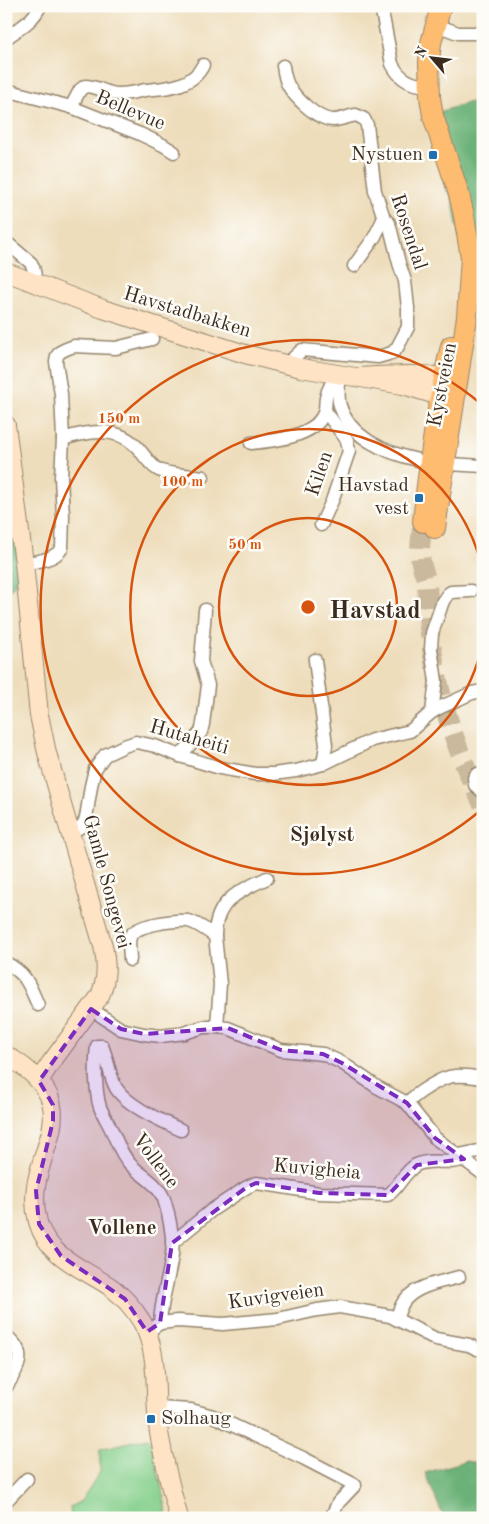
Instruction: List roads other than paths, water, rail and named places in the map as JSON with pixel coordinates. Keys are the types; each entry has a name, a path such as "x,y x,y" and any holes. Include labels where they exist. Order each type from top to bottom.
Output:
{"main road":[{"name":"Kystveien","path":"429,528 430,456 446,388 460,306 468,243 459,194 433,116 429,85 430,52 438,16"},
{"name":"Havstadbakken","path":"6,272 144,323 286,365 360,377 424,375 446,388"},
{"name":"Gamle Songevei","path":"6,425 24,563 40,715 47,753 104,946 106,962 104,986 100,996 50,1064 40,1081"},
{"path":"6,1056 29,1070 40,1081 49,1095 52,1105 53,1121 36,1191 35,1206 38,1224 48,1243 74,1266 112,1288 125,1299 141,1320 154,1328 153,1351 159,1434 179,1518"}],"street":[{"path":"6,38 23,26 38,11 40,6"},
{"path":"381,6 392,64 395,70 402,78 418,85 429,85"},
{"name":"Kystveien","path":"438,16 458,33 483,33"},
{"name":"Bellevue","path":"72,106 80,90 85,86 93,86 107,93 118,94 176,86 195,76 203,65"},
{"name":"Rosendal","path":"283,66 289,87 315,114 333,120 356,115 364,118 367,125 375,191 384,218 389,223 405,281 408,308 408,327 397,348 392,353 378,357 302,350 286,365"},
{"name":"Bellevue","path":"6,90 72,106 140,134 174,152"},
{"path":"354,266 374,238 384,218"},
{"path":"6,242 31,264 35,274 35,284"},
{"path":"24,563 51,557 62,548 61,477 63,439 61,394 56,362 60,352 74,346 116,348 152,339"},
{"path":"325,411 330,385 339,374"},
{"path":"339,374 339,400 348,423 370,442 386,451 418,460"},
{"name":"Kilen","path":"251,443 277,440 301,433 320,422 325,411 347,440 349,451 321,525"},
{"path":"63,439 90,432 115,433 136,445 155,468 164,472 203,477"},
{"path":"449,464 483,466"},
{"path":"432,712 436,681 431,649 432,633 443,601 448,594 451,592 471,591"},
{"path":"180,756 201,732 203,724 208,685 201,661 205,610"},
{"path":"315,660 326,744 323,764"},
{"name":"Hutaheiti","path":"71,831 83,825 86,818 90,786 95,769 106,756 124,746 136,742 154,746 220,768 256,774 296,771 323,764 372,740 410,731 432,712 465,696 483,691"},
{"path":"483,772 474,778 475,785 483,792"},
{"path":"218,1027 220,984 215,929 220,911 227,901 243,889 267,878"},
{"path":"130,960 130,936 134,931 145,926 189,921 215,936"},
{"path":"6,963 21,972 26,978 38,1005"},
{"path":"91,1009 121,1029 144,1034 161,1036 184,1033 203,1027 228,1028 281,1050 322,1054 342,1063 407,1103 435,1138 483,1174"},
{"name":"Vollene","path":"154,1328 161,1312 169,1271 172,1243 167,1210 163,1197 152,1181 132,1166 123,1156 100,1108 97,1046 102,1046 115,1085 121,1095 148,1114 181,1130"},
{"path":"407,1103 447,1077 483,1078"},
{"name":"Kuvigheia","path":"172,1243 212,1210 256,1183 319,1194 367,1193 388,1195 404,1176 417,1165 430,1161 457,1162 462,1157 483,1150"},
{"path":"396,1319 402,1305 418,1289 460,1277"},
{"name":"Kuvigveien","path":"154,1328 178,1321 223,1324 278,1319 335,1307 384,1315 436,1339 469,1345 476,1349"},
{"path":"6,1336 15,1343 19,1350 20,1360 15,1374 6,1387"},
{"path":"157,1408 185,1409 213,1416 303,1458 355,1485 338,1503 331,1518"},
{"path":"6,1501 27,1479"}],"tunnel":[{"path":"422,528 420,558 427,584 434,664 446,712 462,759 483,804"}],"place":[{"name":"Nystuen","path":"433,155"},
{"name":"Havstad vest","path":"419,498"},
{"name":"Solhaug","path":"151,1419"}],"district":[{"name":"Havstad","path":"375,611"},
{"name":"Sjølyst","path":"322,835"},
{"name":"Vollene","path":"122,1228"}]}
